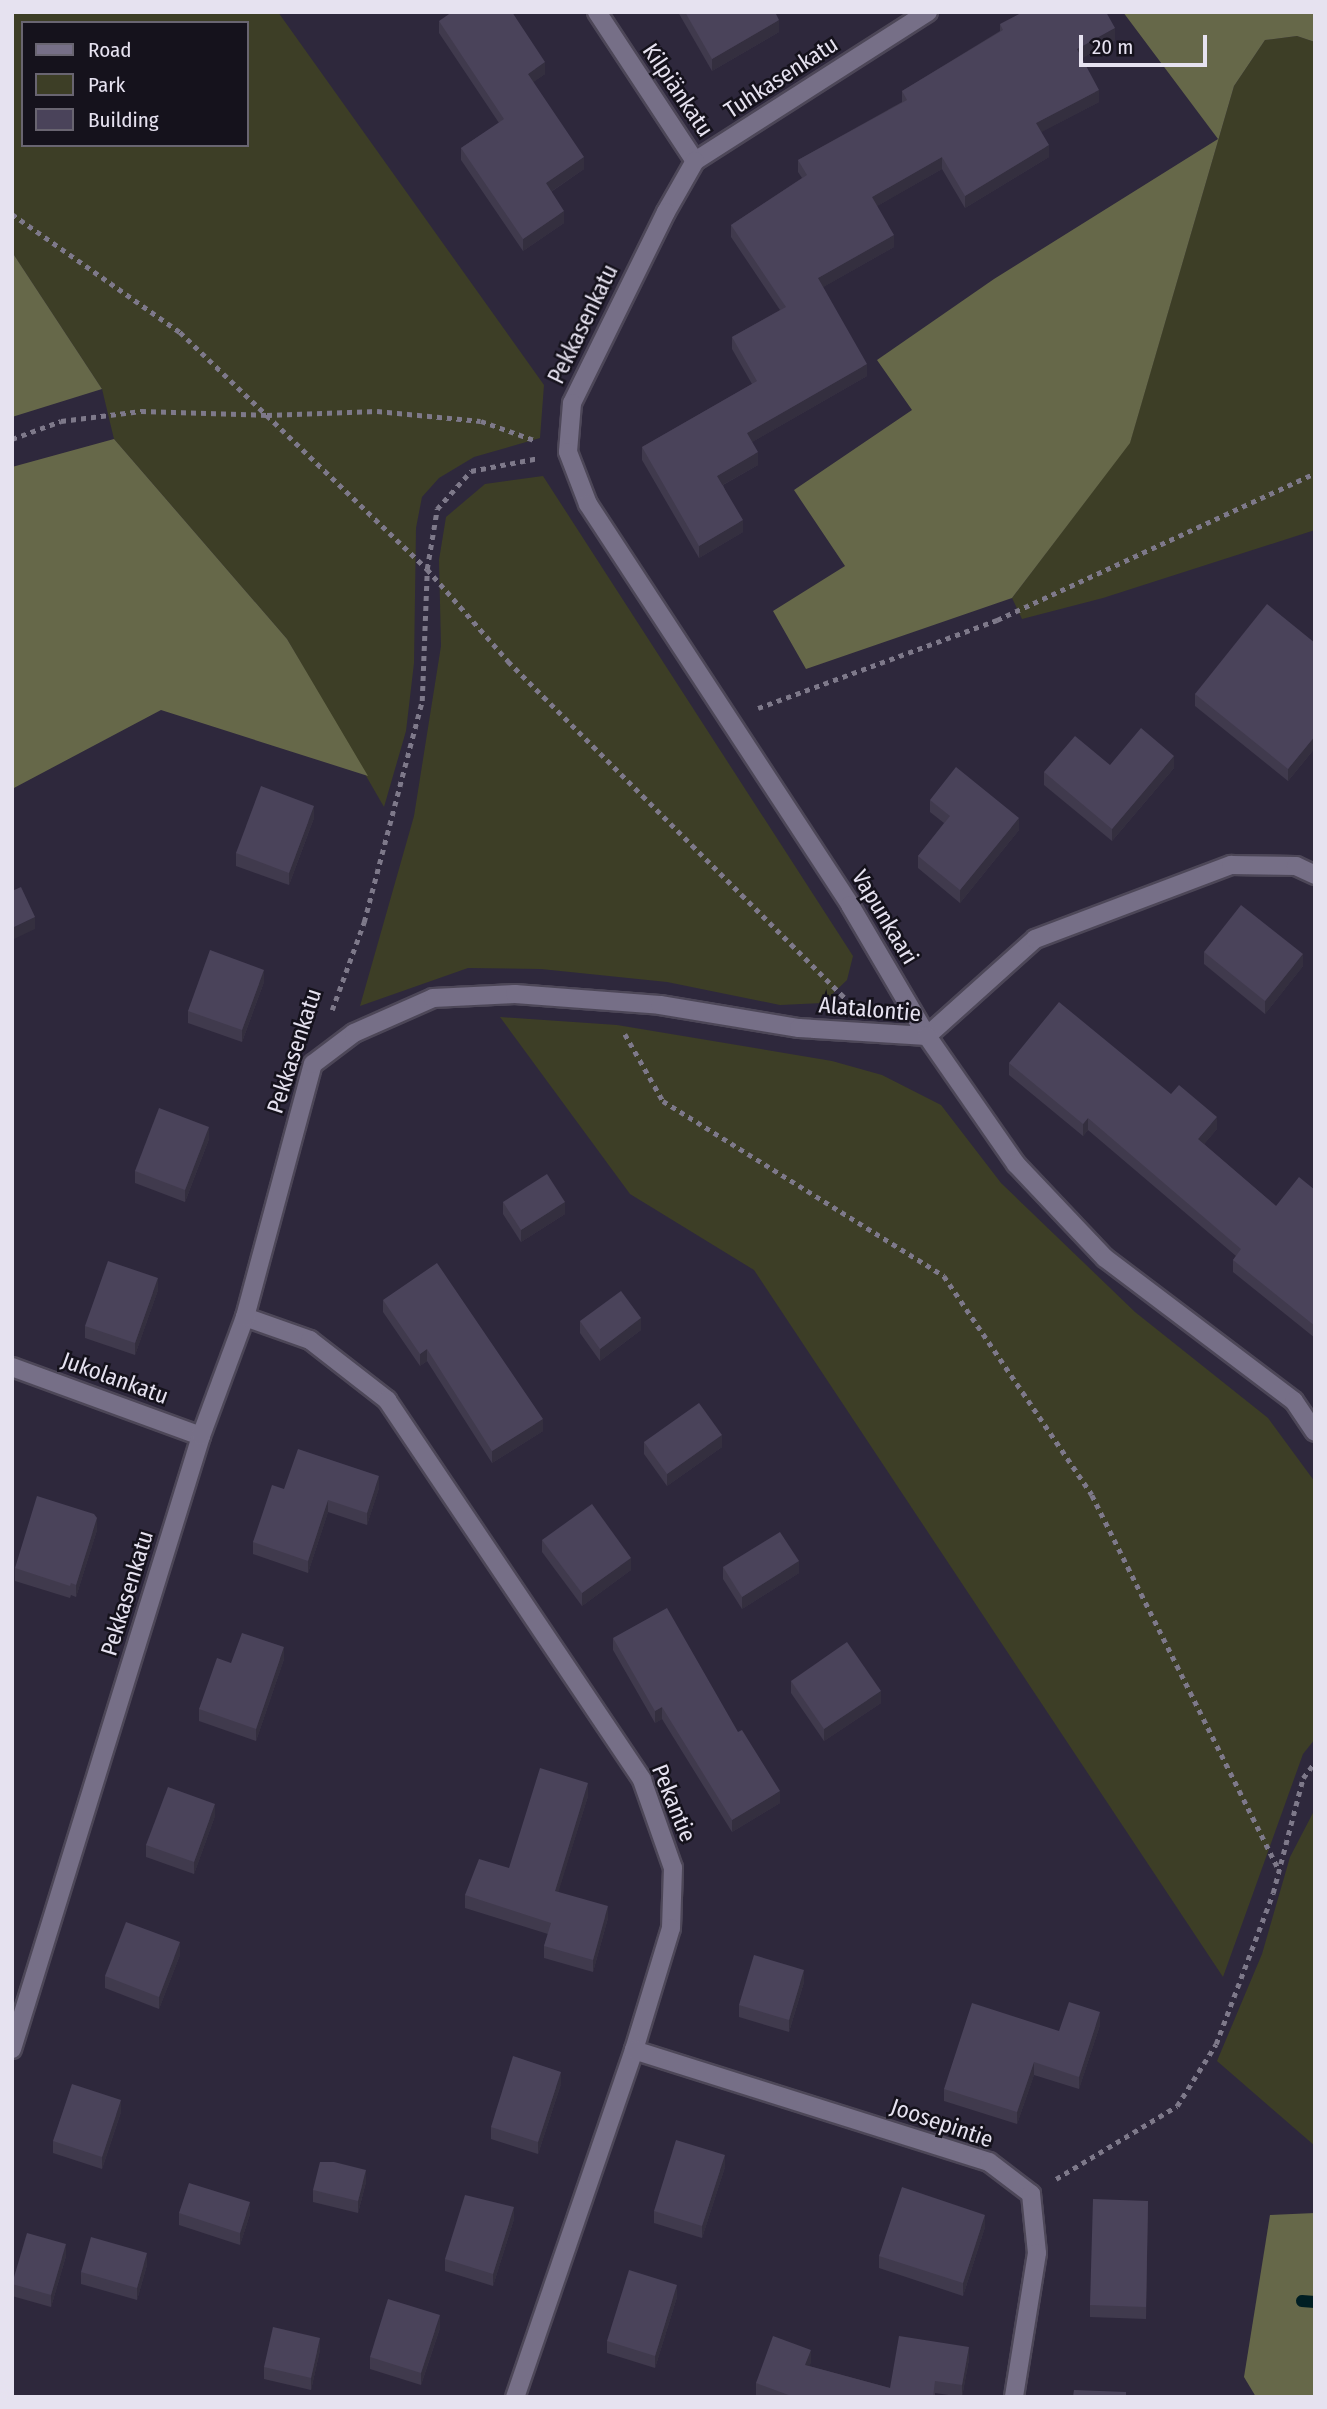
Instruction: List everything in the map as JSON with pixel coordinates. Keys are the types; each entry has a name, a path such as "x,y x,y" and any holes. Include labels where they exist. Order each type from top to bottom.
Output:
{"street":[{"name":"Kilpiänkatu","path":"597,12 695,161"},
{"name":"Tuhkasenkatu","path":"695,161 928,12"},
{"name":"Pekkasenkatu","path":"568,452 572,403 666,212 695,161"},
{"name":"Vapunkaari","path":"568,452 588,504 850,905 928,1036"},
{"path":"928,1036 1035,939 1231,865 1296,866 1315,875"},
{"name":"Alatalontie","path":"313,1064 354,1033 433,998 515,994 660,1006 799,1028 928,1036 1016,1164 1105,1258 1294,1401 1315,1432"},
{"name":"Pekkasenkatu","path":"12,2049 201,1436 245,1317 313,1064"},
{"name":"Pekantie","path":"245,1317 310,1340 387,1400 642,1780 673,1868 671,1928 634,2050 515,2397"},
{"name":"Jukolankatu","path":"12,1367 201,1436"},
{"name":"Joosepintie","path":"634,2050 989,2162 1031,2194"},
{"path":"1014,2397 1037,2253 1031,2194"}],"path":[{"path":"12,214 180,332 427,569 508,662 880,1033"},
{"path":"12,439 61,421 141,411 267,415 377,411 481,421 568,452"},
{"name":"Pekkasenkatu","path":"331,1012 364,922 422,701 427,569 437,509 471,471 568,452"},
{"path":"729,719 997,620 1315,473"},
{"path":"607,1001 663,1101 944,1276 1092,1495 1279,1870"},
{"path":"1031,2194 1177,2106 1216,2043 1279,1870 1303,1778 1315,1762"}],"green space":[{"path":"12,12 278,12 544,385 540,438 474,457 439,478 422,497 416,528 414,663 406,731 384,807 287,639 114,439 102,389 12,252"},
{"path":"1123,12 1315,12 1315,42 1297,36 1265,40 1234,86 1130,443 1012,598 806,669 773,611 845,566 794,490 912,410 877,360 994,279 1218,139"},
{"path":"1297,36 1315,42 1315,530 1103,598 1022,619 1012,598 1130,442 1234,86 1265,40"},
{"path":"12,252 102,389 12,417"},
{"path":"114,439 287,639 368,776 161,710 12,789 12,467"},
{"path":"543,476 853,956 847,980 823,1003 780,1005 667,982 541,969 468,968 360,1006 414,816 441,646 439,560 446,517 485,484"},
{"path":"500,1017 617,1025 832,1061 882,1075 941,1105 1001,1183 1135,1312 1268,1418 1315,1482 1315,1739 1303,1754 1223,1977 754,1270 630,1194"},
{"path":"1315,1809 1315,2146 1217,2061 1262,1954 1290,1857"},
{"path":"1315,2213 1315,2397 1256,2397 1244,2377 1270,2215"}],"building":[{"path":"452,12 512,12 545,62 528,74 584,157 546,183 564,211 523,239 461,148 504,119 439,21"},
{"path":"685,12 775,12 779,20 712,59"},
{"path":"1023,12 1106,12 1115,28 1077,49 1099,90 1036,123 1049,145 965,196 942,157 872,197 894,235 818,278 867,364 747,433 758,452 717,476 743,520 699,546 642,447 757,381 732,337 786,307 731,225 807,175 798,160 907,100 902,91 1003,30 1000,24"},
{"path":"1267,604 1315,643 1315,736 1288,769 1195,694"},
{"path":"1141,728 1174,756 1112,829 1044,772 1075,736 1110,765"},
{"path":"956,767 1019,818 960,890 918,856 950,816 930,800"},
{"path":"261,786 314,806 289,873 236,853"},
{"path":"21,887 35,917 12,928 12,891"},
{"path":"1241,905 1303,954 1265,1001 1204,952"},
{"path":"210,950 264,970 242,1030 188,1011"},
{"path":"1059,1002 1171,1094 1179,1085 1217,1117 1198,1139 1276,1206 1299,1177 1315,1190 1315,1326 1233,1260 1241,1249 1088,1118 1083,1124 1009,1063"},
{"path":"159,1108 209,1127 185,1190 135,1171"},
{"path":"547,1174 565,1202 521,1230 503,1202"},
{"path":"108,1261 158,1278 135,1343 85,1326"},
{"path":"437,1263 543,1419 492,1451 427,1349 420,1354 383,1300"},
{"path":"621,1291 641,1318 600,1349 580,1321"},
{"path":"699,1403 722,1435 667,1474 644,1442"},
{"path":"298,1449 379,1476 367,1513 328,1500 308,1561 253,1542 272,1485 284,1489"},
{"path":"37,1496 94,1514 97,1518 76,1585 71,1583 70,1586 15,1568"},
{"path":"592,1504 631,1558 582,1593 542,1540"},
{"path":"780,1532 799,1561 742,1597 723,1567"},
{"path":"667,1608 738,1732 742,1730 780,1791 732,1820 662,1707 655,1711 613,1638"},
{"path":"242,1633 284,1647 256,1729 199,1709 217,1658 231,1663"},
{"path":"847,1642 881,1691 824,1729 791,1681"},
{"path":"540,1768 588,1783 555,1891 608,1906 593,1960 544,1946 551,1923 465,1895 479,1859 509,1868"},
{"path":"168,1787 215,1804 194,1862 146,1845"},
{"path":"126,1922 180,1942 159,1997 105,1976"},
{"path":"754,1955 804,1970 789,2020 739,2005"},
{"path":"1069,2002 1100,2012 1079,2077 1034,2062 1017,2112 944,2089 972,2003 1059,2031"},
{"path":"513,2056 561,2072 538,2142 491,2127"},
{"path":"72,2084 121,2100 102,2157 53,2141"},
{"path":"676,2140 725,2155 702,2226 654,2211"},
{"path":"320,2162 334,2162 366,2170 358,2201 313,2190"},
{"path":"189,2183 250,2202 240,2233 179,2213"},
{"path":"902,2187 985,2215 963,2283 879,2256"},
{"path":"465,2195 514,2207 493,2274 445,2259"},
{"path":"1093,2199 1148,2201 1146,2307 1090,2305"},
{"path":"27,2233 66,2244 51,2295 12,2284"},
{"path":"91,2237 147,2253 137,2288 81,2272"},
{"path":"629,2270 677,2285 655,2356 607,2341"},
{"path":"388,2299 440,2315 421,2373 370,2357"},
{"path":"273,2327 320,2338 311,2378 264,2367"},
{"path":"773,2336 811,2350 805,2365 890,2388 899,2336 969,2347 962,2385 935,2381 933,2397 794,2397 756,2383"},
{"path":"1074,2390 1126,2392 1126,2397 1073,2397"}],"waterway":[{"path":"1302,2301 1315,2302"}]}
